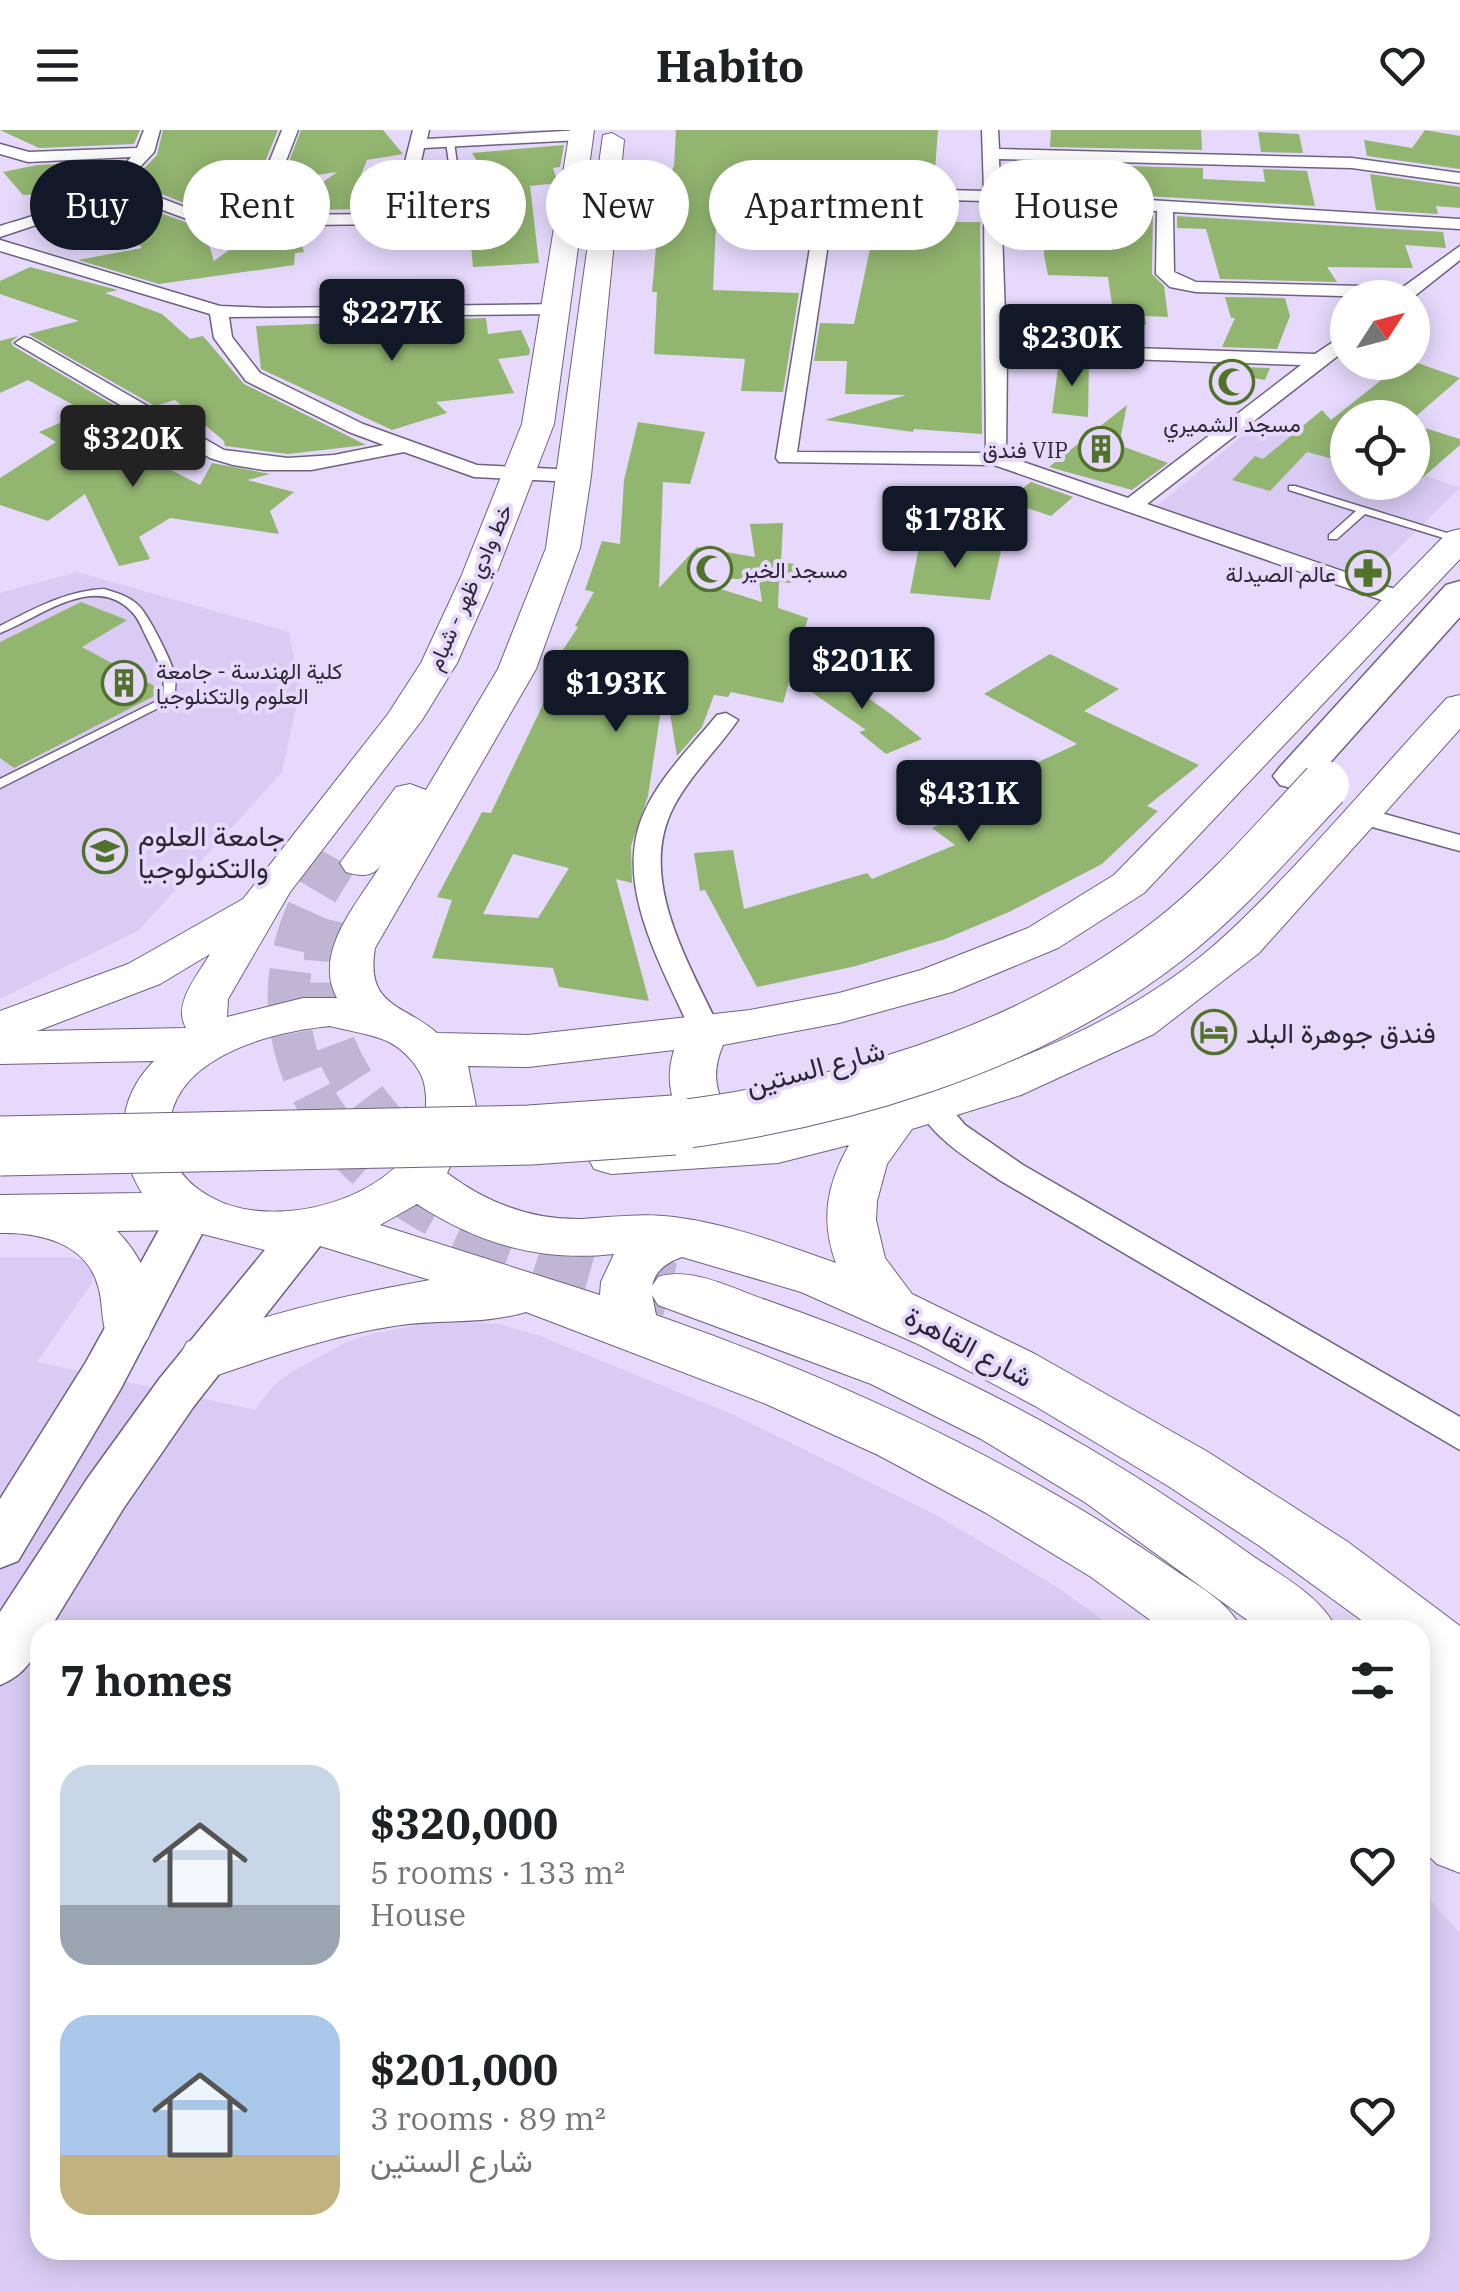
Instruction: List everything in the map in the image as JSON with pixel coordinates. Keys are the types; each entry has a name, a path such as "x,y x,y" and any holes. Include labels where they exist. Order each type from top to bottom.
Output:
{"highway":[{"name":"شارع الستين","path":"0,1120 597,1108 696,1097 786,1078 957,1024 1028,994 1100,956 1182,893 1327,792 1460,593"},
{"name":"شارع الستين","path":"0,1146 555,1132 731,1117 819,1097 972,1048 1044,1018 1131,967 1206,910 1327,792 1460,634"}],"main road":[{"path":"610,160 613,130"},
{"name":"خط وادي ظهر - شبام","path":"578,160 581,132"},
{"name":"خط وادي ظهر - شبام","path":"211,1041 204,1020 206,1000 262,905 289,864 403,720 439,663 538,424 566,250"},
{"path":"289,864 309,877 337,884 368,882 365,865 517,670 546,602 563,548 602,250"},
{"path":"384,1021 358,1014 300,1012 242,1026 211,1041 164,1082 152,1105 145,1129 146,1152 154,1175 170,1195 192,1211 245,1229 314,1228 376,1208 430,1164 450,1128 451,1085 429,1049 384,1021 360,1000 350,975 350,962 365,865 444,707 495,618 517,566 537,503 528,483 518,473"},
{"name":"شارع الستين","path":"429,1049 528,1051 706,1032 786,1019 936,981 1043,938 1129,884 1459,539"},
{"name":"شارع الستين","path":"430,1164 778,1145 915,1111 1004,1083 1138,1023 1244,944 1327,792 1458,711"},
{"path":"0,1028 144,974 262,905"},
{"path":"706,1032 692,1061 692,1093 708,1124 739,1149"},
{"path":"0,1048 211,1041"},
{"path":"892,1306 861,1264 851,1216 858,1172 867,1151 915,1111"},
{"name":"شارع القاهرة","path":"430,1164 468,1212 533,1234 568,1238 643,1233 684,1265 780,1264 892,1306 1048,1387 1212,1482 1320,1553 1405,1620"},
{"path":"19,1214 192,1211"},
{"path":"19,1214 79,1229 109,1253 126,1286 128,1325"},
{"path":"314,1228 549,1298 786,1388 949,1464 1114,1562 1198,1620"},
{"path":"635,1329 624,1297 630,1271 660,1241 684,1265 997,1422 1102,1483 1208,1555 1294,1620"},
{"path":"684,1265 882,1332 1036,1408 1232,1529 1353,1620"},
{"path":"206,1357 293,1327 381,1307 474,1298 549,1298"},
{"name":"شارع القاهرة","path":"1430,1639 1460,1663"},
{"path":"1430,1684 1460,1711"},
{"path":"1430,1739 1460,1768"},
{"path":"1430,1814 1460,1842"}],"street":[{"path":"139,160 146,152 152,130"},
{"path":"278,160 290,130"},
{"path":"990,130 991,160"},
{"path":"330,219 399,219 419,137 450,142 581,132"},
{"path":"0,150 28,157 146,152"},
{"path":"991,154 1352,162 1460,178"},
{"path":"979,196 826,192 786,458 996,459 1401,599"},
{"path":"1154,206 1460,224"},
{"path":"1165,207 1165,274 1176,283 1330,292"},
{"path":"0,232 30,222"},
{"path":"0,246 218,311 269,314 558,308"},
{"path":"994,250 996,459"},
{"path":"1423,280 1460,251"},
{"path":"218,311 224,338 253,377 356,428 474,471 575,476"},
{"path":"24,343 217,454 241,462 291,466 366,457 404,446"},
{"path":"998,349 1320,360"},
{"path":"1131,506 1330,352"},
{"path":"706,1032 649,893 646,851 654,819 726,720"},
{"path":"1327,792 1460,844"},
{"path":"915,1111 1012,1174 1460,1434"},
{"path":"0,1545 103,1376 192,1211"},
{"path":"0,1660 105,1494 206,1357 314,1228"}],"lane":[{"path":"450,142 452,160"},
{"path":"1292,488 1459,539"},
{"path":"1333,537 1362,510"},
{"path":"0,630 78,594 106,592 135,607 170,672 171,687 168,700 0,784"}],"shaded area":[{"path":"1258,423 1330,446 1330,500 1430,500 1430,477 1460,488 1368,578 1157,506"},
{"name":"جامعة العلوم والتكنولوجيا","path":"77,572 289,632 300,689 282,772 139,930 0,999 0,593"},
{"path":"0,1257 69,1257 86,1261 93,1272 92,1283 37,1362 255,1410 273,1386 293,1371 349,1341 372,1334 438,1321 499,1324 540,1336 732,1414 934,1514 1057,1587 1103,1620 30,1620 30,2260 1430,2260 1430,1900 1460,1933 1460,2292 0,2292"}],"building":[{"path":"0,130 140,130 134,144 39,148"},
{"path":"163,130 278,130 266,160 183,160 183,202 163,195 163,160 152,160"},
{"path":"301,130 383,130 403,154 350,160 350,209 330,210 330,177 337,172 330,173 330,160 290,160"},
{"path":"676,130 938,130 936,160 709,160 709,250 715,250 713,290 799,293 783,392 741,391 745,359 654,354 657,292 652,292 656,250 689,250 689,160 674,160"},
{"path":"1051,130 1201,130 1202,150 1050,147"},
{"path":"1425,130 1460,136 1460,169 1367,156 1364,140 1412,148"},
{"path":"1258,132 1299,134 1303,153 1261,152"},
{"path":"564,145 561,160 546,160 546,184 530,186 539,263 473,267 471,250 526,250 526,160 476,160 472,153"},
{"path":"30,166 30,195 23,195 3,172"},
{"path":"1154,167 1203,168 1203,179 1265,182 1263,169 1307,171 1315,206 1154,196"},
{"path":"1370,174 1460,187 1460,208 1436,206 1438,214 1376,210"},
{"path":"163,214 183,221 183,250 211,250 214,261 229,250 304,252 295,253 294,265 159,284 78,260 131,250 163,250"},
{"path":"1177,216 1443,232 1446,248 1405,245 1413,268 1327,267 1336,280 1330,282 1220,279 1206,229 1177,228"},
{"path":"959,222 979,222 982,434 914,429 913,432 825,420 906,395 845,394 847,361 814,361 820,323 854,324 870,250 959,250"},
{"path":"1044,250 1152,250 1152,274 1164,286 1168,317 1145,316 1146,325 1115,324 1108,277 1048,275"},
{"path":"30,267 118,290 105,293 162,314 190,339 203,336 244,384 366,445 288,454 225,446 224,441 175,400 155,406 28,334 79,321 0,294 0,281"},
{"path":"1225,297 1285,298 1290,316 1277,349 1222,347 1235,318 1231,318"},
{"path":"486,318 488,334 521,330 530,350 529,355 498,359 514,393 436,402 447,413 392,430 261,369 256,326"},
{"path":"18,336 11,342 13,346 129,414 104,422 28,380 0,393 0,341"},
{"path":"1059,361 1089,362 1088,417 1052,413"},
{"path":"1213,366 1270,368 1265,380 1211,371"},
{"path":"1430,367 1460,378 1430,404 1430,400 1356,400 1381,380 1430,380"},
{"name":"فندق VIP","path":"1127,405 1119,445 1168,463 1132,490 1049,467"},
{"path":"1322,410 1330,419 1330,458 1307,452 1270,491 1232,480 1255,456 1263,459"},
{"path":"71,418 200,485 212,463 270,474 247,480 294,492 270,511 279,534 170,518 139,537 150,559 119,566 85,494 48,521 0,505 0,478 56,442 39,432"},
{"path":"638,422 705,432 690,484 663,482 659,588 697,547 755,557 750,524 783,523 781,562 794,564 791,583 779,582 778,608 808,618 783,703 731,692 728,697 714,695 702,727 677,756 665,683 648,796 631,846 632,883 616,879 649,1001 559,987 553,968 432,958 452,900 437,897 482,812 491,813 560,669 551,668 578,627 575,626 594,592 585,590 602,541 620,544 624,480","holes":["713,577 759,581 762,602 711,586","513,854 569,868 538,918 483,914"]},
{"path":"1430,430 1460,439 1460,445 1430,471"},
{"path":"1031,482 1073,497 1051,516 1006,501"},
{"path":"920,542 1001,551 990,600 910,593"},
{"name":"كلية الهندسة - جامعة العلوم والتكنلوجيا","path":"81,602 127,620 82,647 160,689 160,693 14,768 0,758 0,642"},
{"path":"1050,654 1119,689 1084,711 1199,765 1147,806 1158,811 1102,864 1009,912 945,939 856,966 757,987 705,890 700,891 694,853 733,850 744,909 867,873 872,879 955,845 932,828 996,798 983,788 1077,744 984,694"},
{"path":"823,666 922,739 886,754 859,732 866,730 803,686"}],"tunnel":[{"path":"335,1128 305,1079 290,1025 289,997 296,941 309,907 337,859"},
{"path":"331,920 324,981 330,1032 352,1080 390,1127"},
{"path":"333,1125 367,1161 446,1215 535,1251 676,1291"},
{"path":"390,1127 419,1156"}],"place":[{"name":"مسجد الشميري","path":"1232,382"},
{"name":"فندق VIP","path":"1101,449"},
{"name":"مسجد الخير","path":"710,569"},
{"name":"عالم الصيدلة","path":"1368,573"},
{"name":"كلية الهندسة - جامعة العلوم والتكنلوجيا","path":"124,683"},
{"name":"جامعة العلوم والتكنولوجيا","path":"105,851"},
{"name":"فندق جوهرة البلد","path":"1214,1032"}]}
